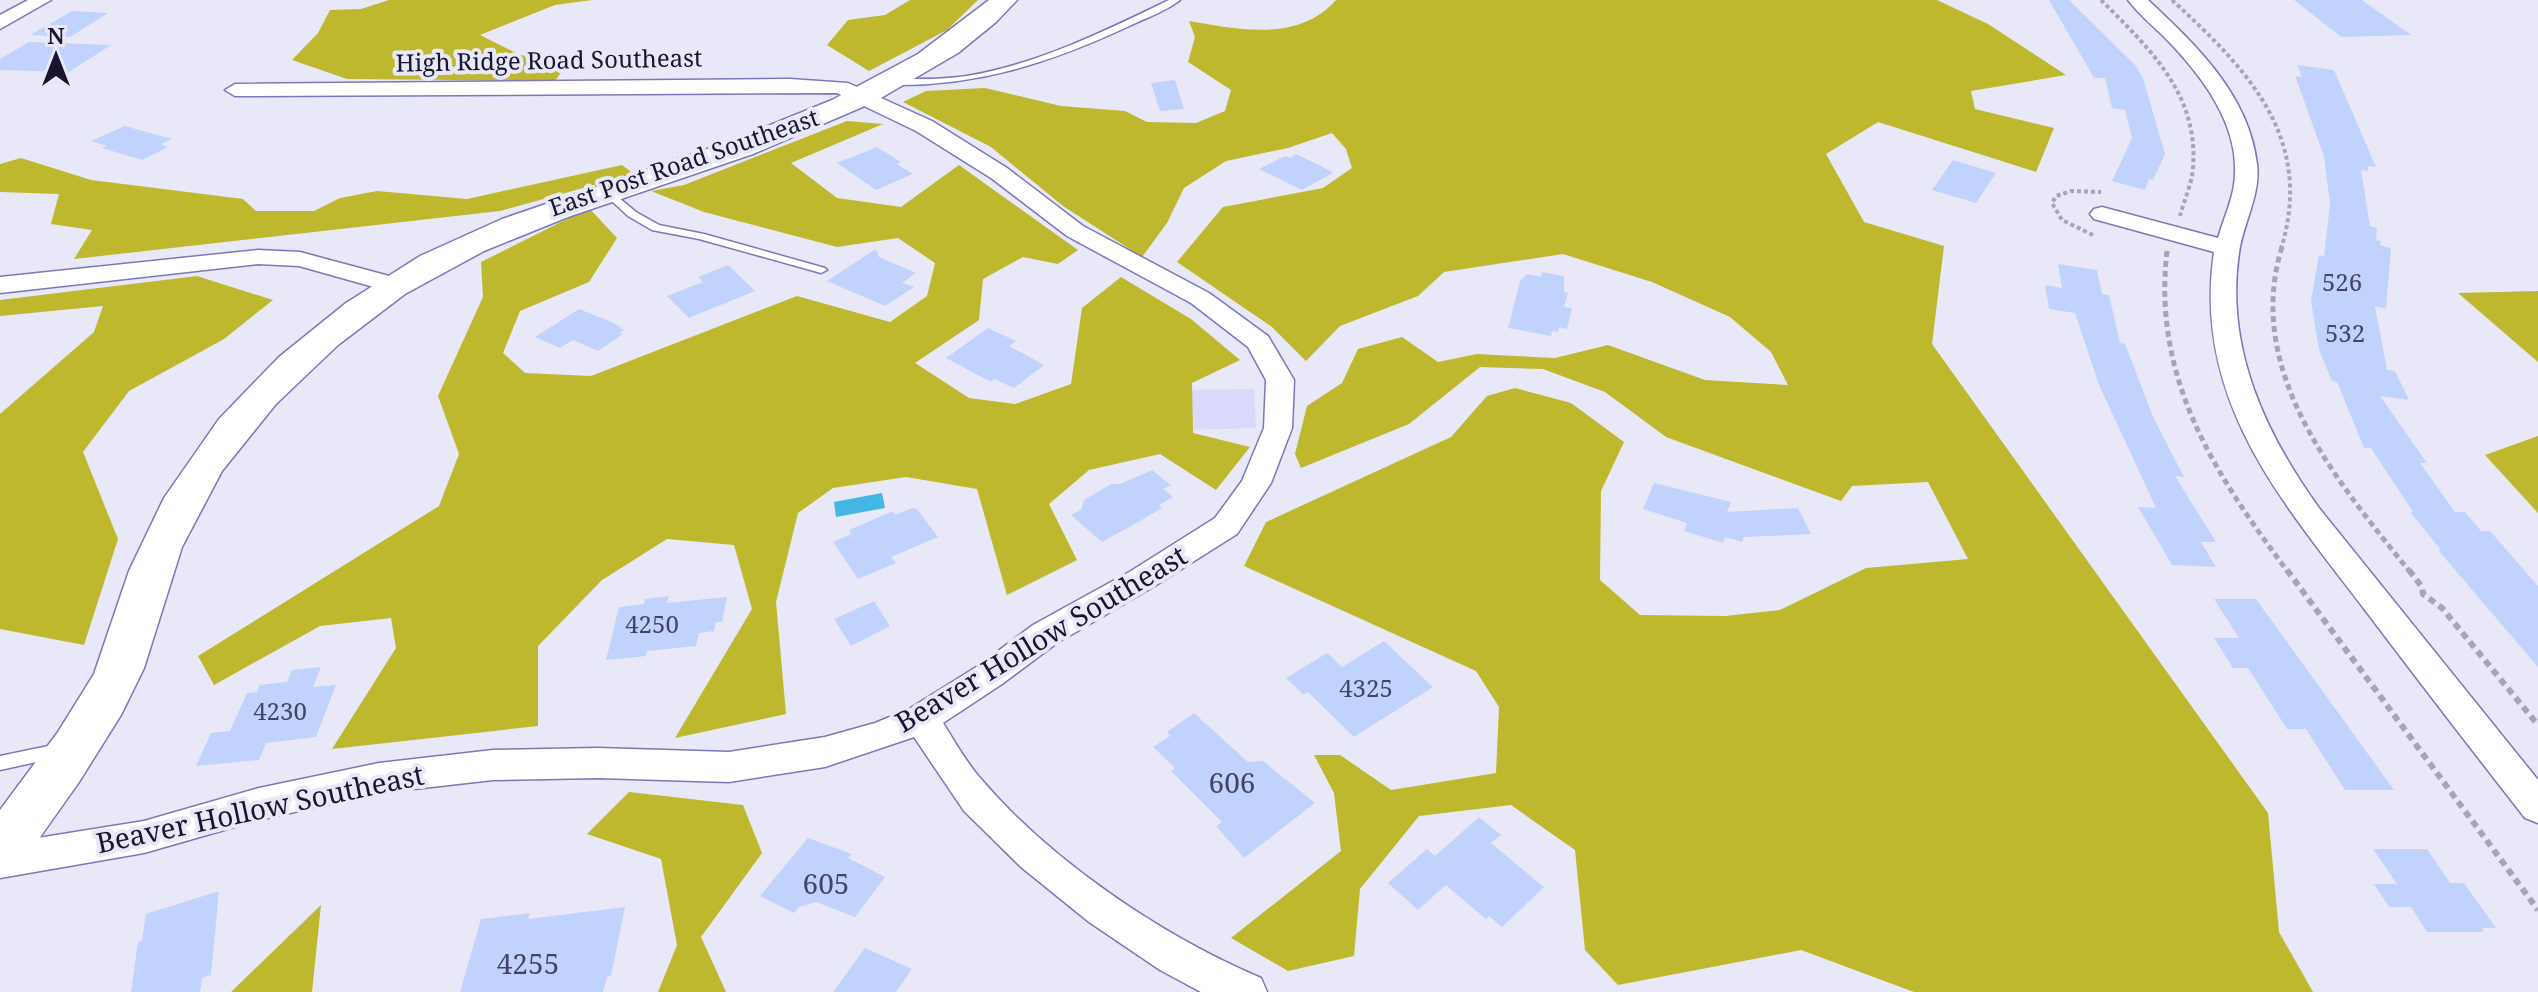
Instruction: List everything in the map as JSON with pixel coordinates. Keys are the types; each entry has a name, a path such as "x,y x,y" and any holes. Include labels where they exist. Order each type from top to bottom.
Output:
{"main road":[{"name":"East Post Road Southeast","path":"0,851 77,747 118,675 146,584 166,534 194,481 266,393 332,333 395,285 501,230 607,191 725,154 877,90 945,49 1004,0"}],"street":[{"path":"0,23 42,0"},
{"path":"2137,0 2204,67 2227,102 2247,164 2239,212 2227,248 2223,318 2235,378 2253,425 2283,479 2538,807"},
{"name":"High Ridge Road Southeast","path":"235,90 790,85 877,90"},
{"name":"Beaver Hollow Southeast","path":"0,861 144,837 259,804 379,778 493,765 598,763 729,767 825,752 883,735 921,719 990,675 1045,634 1142,579 1226,526 1256,483 1278,428 1280,380 1259,342 1200,298 1075,231 999,173 924,126 877,90"},
{"path":"2102,214 2227,248"},
{"path":"0,285 258,257 300,259 395,285"},
{"path":"921,719 974,798 1045,863 1136,932 1222,983 1246,992"}],"lane":[{"path":"877,90 977,78 1131,23 1176,0"},
{"path":"607,191 632,214 656,228 700,236 821,270"},
{"path":"0,763 77,747"}],"path":[{"path":"2172,0 2242,66 2259,87 2279,125 2289,155 2293,188 2289,219 2274,277 2272,313 2279,358 2301,414 2334,472 2422,587 2423,594 2442,608 2538,725"}],"shaded area":[{"path":"389,0 592,0 555,5 480,35 520,55 569,61 555,81 347,79 292,60 318,33 330,10 361,9"},
{"path":"910,0 978,0 947,30 869,71 827,45 848,20 885,15"},
{"path":"1336,0 1937,0 1988,24 2066,75 1971,91 1975,109 2054,128 2036,172 1878,122 1826,154 1864,222 1944,246 1932,344 2268,813 2279,932 2313,992 1914,992 1801,950 1618,985 1585,950 1575,850 1511,805 1419,816 1360,889 1354,956 1288,971 1231,938 1341,851 1334,793 1314,755 1340,755 1391,790 1496,773 1499,707 1476,671 1244,566 1266,522 1451,437 1487,396 1515,388 1571,403 1624,442 1601,491 1600,580 1640,615 1725,616 1780,610 1866,568 1968,559 1928,482 1852,486 1841,501 1666,437 1605,392 1543,369 1480,367 1409,424 1301,468 1295,454 1307,406 1342,383 1358,349 1402,337 1438,362 1477,354 1555,358 1608,345 1705,380 1788,385 1771,352 1730,317 1652,282 1563,254 1444,272 1418,296 1340,326 1306,361 1272,327 1177,262 1223,207 1323,188 1352,168 1346,149 1332,133 1288,148 1226,161 1184,188 1167,223 1142,257 1063,206 991,147 903,102 926,91 985,88 1061,106 1125,111 1147,122 1196,123 1225,111 1231,90 1188,62 1195,37 1189,21 1268,30 1305,22"},
{"path":"847,121 883,124 791,163 837,198 901,207 959,165 1078,250 1058,264 1023,257 983,279 979,320 915,363 969,398 1015,404 1071,384 1082,308 1121,277 1191,319 1240,360 1192,383 1193,433 1250,447 1216,490 1160,454 1089,470 1049,504 1077,560 1007,595 977,489 906,477 833,488 798,513 776,602 786,714 675,738 752,609 734,545 667,539 602,580 538,646 538,726 332,749 396,648 391,618 320,626 214,685 198,656 439,506 459,454 438,396 483,297 481,262 589,208 617,238 589,282 520,311 503,353 525,373 591,376 797,296 890,322 927,296 935,263 898,238 837,247 704,212 651,191 684,185"},
{"path":"21,158 91,180 243,199 256,211 314,211 340,198 377,191 467,199 622,165 634,174 500,211 74,259 92,230 51,224 59,194 0,192 0,164"},
{"path":"197,276 273,300 224,339 129,391 83,452 118,539 84,645 0,629 0,414 94,332 103,306 0,316 0,300"},
{"path":"2538,291 2538,362 2458,293"},
{"path":"1254,389 1256,428 1183,430 1184,390"},
{"path":"2538,436 2538,513 2485,455"},
{"path":"629,792 743,805 762,853 701,937 726,992 658,992 677,945 661,859 587,834"},
{"path":"321,905 312,992 231,992"}],"water":[{"path":"882,493 885,508 836,517 834,502"}],"building":[{"path":"2049,0 2069,0 2135,65 2143,78 2165,154 2145,190 2112,181 2132,138 2125,110 2112,108 2105,78 2094,78"},
{"path":"2294,0 2362,0 2411,35 2341,37"},
{"path":"72,11 108,13 70,37 30,35"},
{"path":"29,42 111,45 69,72 0,70 0,59"},
{"path":"2297,65 2334,70 2376,167 2367,166 2369,171 2361,170 2370,226 2377,228 2376,240 2381,241 2380,245 2391,248 2386,309 2375,306 2387,370 2395,371 2409,400 2380,396 2427,463 2420,463 2455,512 2465,512 2481,531 2490,531 2538,586 2538,667 2438,550 2441,550 2410,512 2413,512 2371,448 2364,448 2337,382 2332,381 2319,350 2311,301 2319,255 2324,256 2330,204 2324,156 2295,76 2302,77"},
{"path":"1175,80 1184,109 1160,111 1151,83"},
{"path":"125,126 172,139 161,144 168,147 142,160 102,148 107,146 91,141"},
{"path":"877,147 901,162 897,164 913,174 876,190 837,163"},
{"path":"1296,154 1333,173 1302,190 1259,169"},
{"path":"1953,160 1996,173 1976,203 1932,190"},
{"path":"876,249 879,257 916,273 902,283 914,287 885,306 827,281"},
{"path":"2058,264 2097,270 2102,294 2109,295 2120,343 2125,344 2154,419 2184,477 2175,476 2216,542 2201,542 2216,567 2172,565 2138,507 2156,508 2099,385 2075,313 2049,309 2045,285 2062,288"},
{"path":"728,265 755,291 689,318 667,296 703,282 698,277"},
{"path":"1542,272 1564,276 1564,292 1568,293 1564,307 1572,308 1567,329 1559,327 1558,332 1552,331 1551,336 1508,328 1520,281 1527,274 1541,277"},
{"path":"579,309 614,323 624,330 619,333 623,334 598,351 573,340 560,348 535,337"},
{"path":"988,328 1016,341 1009,346 1044,365 1014,388 994,379 991,382 946,358"},
{"path":"1152,470 1171,485 1163,489 1173,497 1159,505 1162,508 1140,521 1102,542 1071,515 1081,510 1084,500 1111,484 1120,484"},
{"path":"1654,483 1731,502 1727,512 1798,508 1811,534 1744,537 1742,542 1725,537 1723,543 1684,531 1687,523 1643,509"},
{"path":"917,509 938,537 891,557 896,563 858,579 833,542 851,534 849,530 893,511 895,515"},
{"path":"669,596 667,603 727,597 722,622 716,622 714,631 699,633 696,646 647,651 646,656 606,660 619,607 644,604 645,599"},
{"path":"2214,599 2256,599 2394,790 2345,790 2306,729 2287,729 2248,668 2233,668 2214,638 2239,638"},
{"path":"874,601 890,626 851,646 834,619"},
{"path":"1384,641 1433,687 1354,737 1308,692 1304,695 1286,678 1327,653 1342,667"},
{"path":"321,667 313,687 336,685 316,737 266,743 259,760 196,766 211,733 230,731 247,693 257,692 260,685 287,682 292,670"},
{"path":"1194,713 1248,762 1263,761 1315,803 1244,858 1216,826 1222,822 1171,771 1175,768 1153,747 1170,736 1167,732"},
{"path":"1479,817 1501,835 1491,843 1544,887 1502,927 1489,916 1486,919 1446,885 1418,910 1388,883 1427,849 1435,856"},
{"path":"808,838 852,854 848,858 885,877 855,917 816,902 799,907 794,913 760,896"},
{"path":"2373,849 2427,849 2450,883 2464,883 2496,928 2482,928 2484,932 2427,932 2411,907 2389,907 2374,884 2397,884"},
{"path":"219,891 211,975 202,978 200,992 131,992 138,942 142,941 146,914"},
{"path":"625,907 611,976 607,977 603,992 460,992 481,919 530,913 528,919"},
{"path":"865,948 912,969 896,992 833,992"}]}
